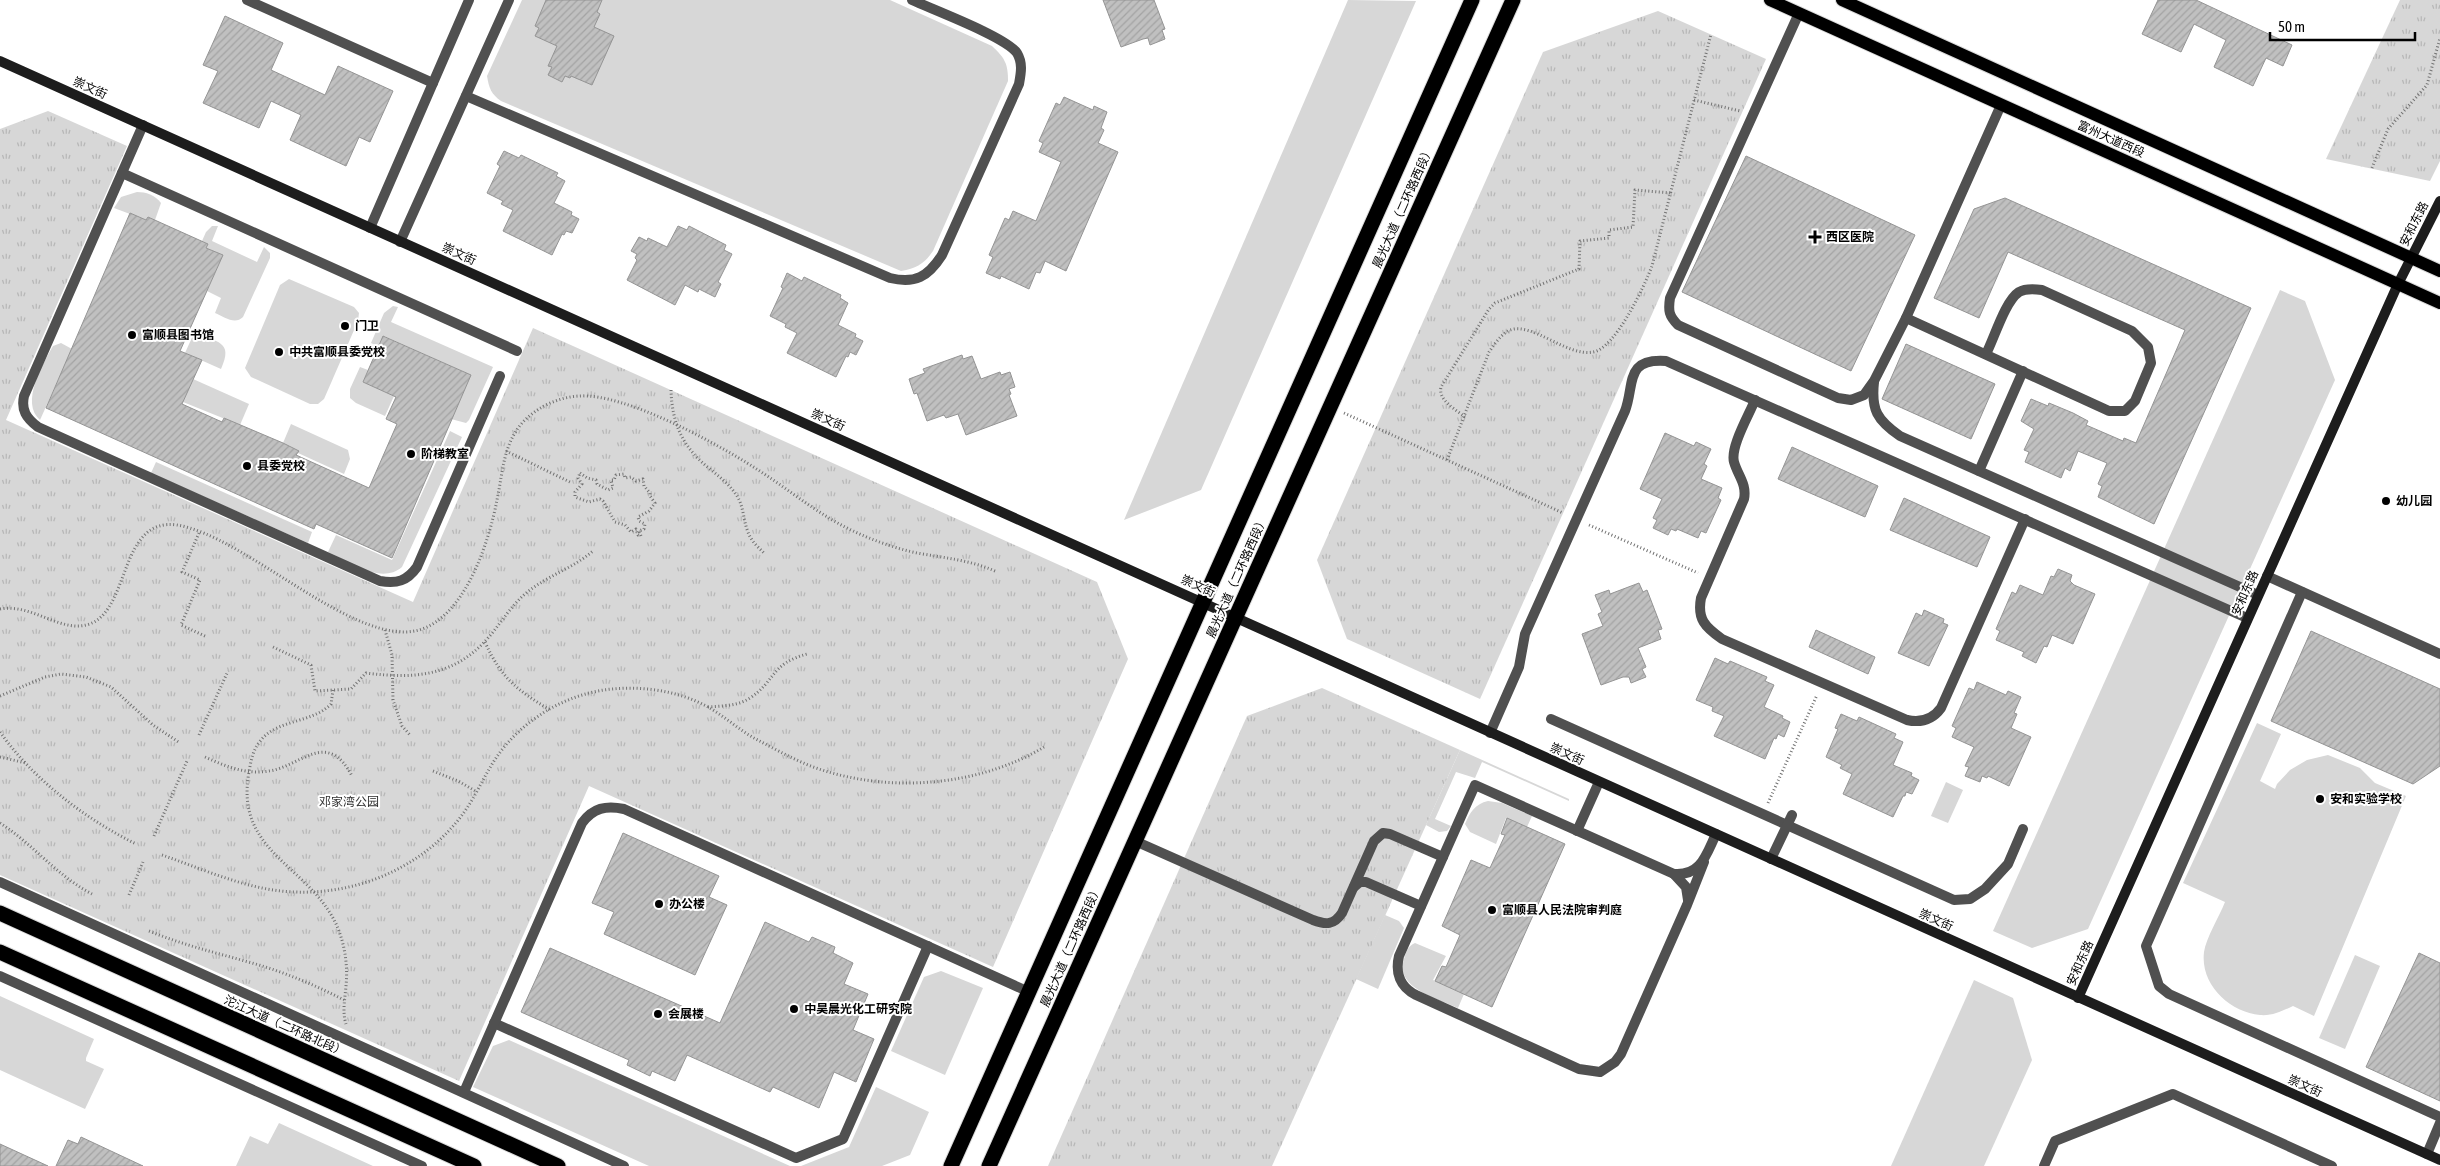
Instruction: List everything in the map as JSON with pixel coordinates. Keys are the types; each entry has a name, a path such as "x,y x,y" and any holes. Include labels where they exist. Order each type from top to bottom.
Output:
{"highway":[{"name":"晨光大道（二环路西段）","path":"951,1166 1472,0"},
{"name":"晨光大道（二环路西段）","path":"989,1166 1513,0"},
{"name":"沱江大道（二环路北段）","path":"0,913 558,1166"},
{"path":"0,952 474,1166"}],"main road":[{"name":"富州大道西段","path":"1770,0 2440,303"},
{"name":"富州大道西段","path":"1842,0 2440,271"}],"street":[{"path":"247,0 433,83"},
{"path":"370,228 469,0"},
{"path":"400,242 509,0"},
{"path":"466,96 890,278 907,282 934,268 942,255 1019,84 1022,67 1016,53 999,40 912,0"},
{"path":"1799,13 1670,298 1668,310 1671,318 1678,325 1838,398 1851,400 1864,395 1874,381 1906,318 2001,105"},
{"name":"崇文街","path":"0,61 1236,616 1490,733 2440,1160"},
{"path":"143,125 24,396 22,405 25,413 38,427 380,581 392,583 402,581 410,576 417,567 500,376"},
{"path":"122,173 517,351"},
{"name":"安和东路","path":"2078,998 2398,284 2440,201"},
{"path":"1906,318 2109,411 2125,411 2135,401 2151,363 2151,355 2140,337 2132,331 2042,290 2032,289 2021,291 2010,302 1986,354"},
{"path":"1490,733 1518,667 1525,634 1625,411 1631,379 1641,365 1654,360 1666,361 2247,618"},
{"path":"1979,471 2023,371"},
{"path":"1874,381 1872,400 1883,423 1900,436 2258,595"},
{"path":"1755,400 1733,453 1734,463 1744,483 1744,499 1710,579 1700,606 1700,614 1707,628 1722,638 1822,683 1908,720 1924,721 1936,714 2025,520"},
{"path":"2267,576 2440,654"},
{"path":"2302,592 2146,946 2159,986 2169,994 2440,1117"},
{"path":"1551,719 1954,900 1962,900 1978,894 2008,864 2024,829"},
{"path":"1577,831 1599,782"},
{"path":"1704,862 1693,872 1684,875 1674,874 1476,785 1397,963 1398,974 1407,989 1425,999 1590,1072 1600,1072 1608,1068 1621,1054 1687,905 1716,834"},
{"path":"464,1092 582,824 594,811 602,808 624,809 1029,992"},
{"path":"1771,859 1792,815"},
{"path":"1135,841 1322,923 1336,921 1354,887 1374,841 1383,833 1390,834 1443,857"},
{"path":"1674,874 1686,887 1687,905"},
{"path":"0,882 624,1166"},
{"path":"1354,887 1360,882 1366,882 1421,906"},
{"path":"494,1023 796,1158 843,1139 928,946"},
{"path":"0,976 422,1166"},
{"path":"2044,1166 2055,1141 2174,1094 2332,1166"},
{"path":"2427,1154 2440,1124"}],"path":[{"path":"1447,460 1489,352 1509,330 1523,329 1578,351 1593,352 1605,347 1614,336 1645,284 1671,193 1710,34"},
{"path":"2372,168 2388,129 2427,85 2440,38"},
{"path":"1694,100 1753,114"},
{"path":"1465,417 1442,398 1440,393 1441,387 1494,303 1579,269 1580,241 1609,238 1609,230 1633,227 1635,190 1671,193"},
{"path":"671,390 676,425 682,439 694,455 724,480 737,496 745,514 747,532 764,553"},
{"path":"0,609 18,608 67,626 87,625 94,622 106,612 135,547 146,534 157,527 168,525 180,526 199,533 241,552 323,603 385,630 402,633 415,632 440,620 452,609 474,571 493,519 506,451 522,424 533,413 562,398 581,396 598,397 676,425 751,465 847,528 893,547 933,556 952,557 997,572"},
{"path":"1330,406 1710,579"},
{"path":"506,451 572,483"},
{"path":"580,472 587,478 596,480 597,484 610,490 614,485 611,480 614,481 616,475 624,474 625,478 631,477 636,481 643,478 644,486 650,492 650,496 655,503 649,512 638,517 638,521 645,524 644,529 640,531 642,534 640,536 636,530 631,532 624,525 615,522 606,506 600,499 590,502 576,497 575,492 582,484 578,478 580,472"},
{"path":"199,533 182,572 200,580 181,625 207,637"},
{"path":"273,647 311,665 315,691 351,689 366,673 412,676 442,670 460,661 485,642 524,594 537,584 575,564 593,551"},
{"path":"385,630 392,655 393,700 402,726 410,735"},
{"path":"485,642 498,668 508,680 550,710"},
{"path":"708,707 737,703 748,699 780,665 807,654"},
{"path":"199,735 228,670"},
{"path":"0,696 45,677 61,674 86,677 112,687 153,725 180,743"},
{"path":"1763,815 1822,683"},
{"path":"162,855 261,888 315,892 357,885 402,867 426,852 443,836 459,819 501,751 518,732 563,702 588,693 610,689 641,688 671,693 708,707 751,736 801,762 841,775 864,779 928,782 959,778 988,772 1044,747"},
{"path":"333,690 331,704 324,710 275,729 260,740 253,754 247,782 249,807 260,836 278,859 315,892 331,913 342,942 346,964 343,1012 348,1031"},
{"path":"0,732 27,764 63,798 83,813 136,844"},
{"path":"205,757 249,772 280,769 316,752 325,753 340,759 352,776"},
{"path":"0,757 27,764"},
{"path":"154,836 188,761"},
{"path":"433,771 458,781 476,792"},
{"path":"0,823 30,844 57,871 92,894"},
{"path":"129,895 143,862"},
{"path":"149,931 181,944 287,975 344,1000"}],"green space":[{"path":"522,0 890,0 992,46 1005,62 1008,81 933,251 920,265 901,271 501,101 491,90 487,76"},
{"path":"1348,0 1416,1 1201,490 1124,520"},
{"path":"2400,0 2440,0 2440,161 2430,181 2326,159"},
{"path":"1658,11 1766,59 1480,699 1347,639 1317,560 1543,52"},
{"name":"邓家湾公园","path":"48,111 127,146 6,420 413,602 533,328 1097,582 1128,659 993,967 589,786 459,1081 0,875 0,129"},
{"path":"137,192 150,195 161,203 155,220 146,220 114,208 121,197"},
{"path":"212,226 218,226 212,241 257,262 264,247 270,253 270,258 243,317 237,320 229,320 215,313 221,298 207,291 223,255 206,248 208,244 202,241 206,232"},
{"path":"289,279 354,307 359,313 358,321 324,399 318,404 310,404 251,377 245,368 280,285"},
{"path":"2280,290 2305,301 2335,380 2088,929 2032,948 1993,931"},
{"path":"393,306 398,307 391,322 493,367 466,423 451,419 471,375 384,336 379,347 371,343 384,313"},
{"path":"194,333 216,341 224,348 226,353 225,360 221,369 185,353"},
{"path":"61,343 72,349 40,420 34,413 32,394 39,373 53,346"},
{"path":"360,367 368,370 363,382 394,396 385,416 356,403 350,398 350,389"},
{"path":"193,379 249,404 240,425 183,402"},
{"path":"291,424 348,450 350,459 344,474 298,453 298,451 283,443"},
{"path":"450,431 462,437 402,567 394,572 385,574 375,573 328,552 336,535 392,560"},
{"path":"156,462 312,532 308,543 151,473"},
{"path":"1322,688 1460,750 1272,1166 1048,1166 1247,716"},
{"path":"2257,723 2281,734 2260,781 2275,789 2277,784 2290,770 2307,760 2328,755 2360,768 2375,783 2406,796 2314,1016 2293,1006 2269,1015 2249,1013 2238,1009 2219,995 2207,975 2204,964 2204,952 2225,902 2183,883"},
{"path":"1460,750 1569,799 1569,801 1482,762 1475,778 1456,772 1435,819 1451,826 1447,831 1439,832 1426,825"},
{"path":"1946,782 1963,790 1948,823 1931,816"},
{"path":"1488,801 1502,803 1532,816 1527,827 1506,818 1496,844 1470,832 1465,824 1469,816 1476,806"},
{"path":"1385,915 1399,921 1404,928 1378,989 1356,979"},
{"path":"1415,943 1446,956 1433,980 1464,994 1458,1008 1420,991 1406,978 1403,969 1404,959 1409,948"},
{"path":"2355,955 2380,966 2345,1049 2319,1038"},
{"path":"941,971 983,988 945,1075 891,1051 924,977"},
{"path":"1974,980 2013,998 2032,1060 1984,1166 1891,1166"},
{"path":"0,996 94,1039 86,1061 104,1069 85,1109 0,1070"},
{"path":"509,1040 790,1166 649,1166 473,1087 493,1046"},
{"path":"876,1087 929,1112 910,1155 882,1166 801,1166 849,1147"},
{"path":"279,1123 373,1166 236,1166 250,1136 268,1144"}],"building":[{"path":"546,0 602,0 597,12 600,14 594,27 614,36 592,85 571,76 570,78 565,76 562,82 548,75 552,67 548,66 557,46 535,36 539,28 535,26"},
{"path":"1103,0 1154,0 1165,29 1162,30 1165,39 1150,45 1148,38 1121,47"},
{"path":"2158,0 2196,0 2292,45 2283,66 2266,58 2253,86 2214,67 2226,40 2194,24 2181,52 2142,34"},
{"path":"225,16 283,43 271,70 325,95 338,66 393,91 370,142 359,137 346,166 290,140 301,115 271,101 259,128 203,103 218,71 203,65"},
{"path":"1064,97 1093,110 1094,106 1107,112 1101,128 1104,130 1098,143 1118,152 1066,271 1045,261 1040,273 1036,272 1029,289 1001,276 1000,279 986,273 993,257 989,255 1005,218 1009,220 1013,211 1036,221 1061,162 1039,152 1043,143 1039,141 1056,103 1060,105"},
{"path":"504,151 519,158 521,155 558,173 556,176 565,181 554,203 572,212 571,215 579,219 572,233 566,231 564,235 562,234 552,255 503,231 513,210 501,204 503,201 487,193 500,166 497,164"},
{"path":"1746,156 1915,235 1851,371 1682,292"},
{"path":"2005,198 2251,308 2154,524 2098,497 2102,486 2098,484 2107,463 2078,451 2070,471 2065,468 2061,478 2025,462 2029,452 2024,450 2034,429 2021,421 2031,399 2048,406 2049,403 2073,413 2088,421 2086,425 2123,441 2124,438 2136,443 2185,330 2008,252 1979,318 1934,298 1974,209"},
{"path":"130,213 146,220 148,217 208,244 206,248 223,255 180,351 202,360 182,404 222,422 224,418 283,443 299,451 296,455 369,488 397,424 386,419 396,397 363,382 383,336 471,375 392,558 316,524 314,529 46,408"},
{"path":"678,226 687,230 689,226 726,245 724,250 732,254 718,282 721,284 715,297 699,289 698,292 685,285 675,305 627,280 637,260 635,258 637,254 631,251 639,237 647,241 648,238 667,247"},
{"path":"787,273 802,281 804,277 841,295 840,298 848,303 838,325 856,334 855,337 863,341 856,355 850,352 848,357 846,356 836,377 787,353 797,333 785,327 786,324 770,316 783,288 781,287"},
{"path":"1906,344 1995,384 1971,439 1882,399"},
{"path":"962,355 963,359 972,356 981,379 1000,372 1001,375 1010,372 1015,387 1009,389 1011,394 1009,395 1017,416 966,435 958,414 946,418 944,415 927,421 917,393 914,394 909,379 925,373 923,369"},
{"path":"1665,433 1694,446 1696,442 1711,449 1704,464 1707,466 1701,479 1722,488 1718,498 1721,500 1706,533 1701,531 1698,538 1677,529 1676,531 1671,529 1668,535 1653,528 1657,520 1653,518 1662,499 1640,489"},
{"path":"1792,447 1878,486 1865,517 1778,479"},
{"path":"1904,498 1990,537 1977,567 1890,530"},
{"path":"2058,569 2072,575 2070,581 2074,585 2095,594 2073,644 2052,635 2047,647 2044,646 2036,663 2022,656 2024,652 1996,640 2000,631 1996,629 2012,592 2016,594 2020,585 2043,595 2051,576 2054,577"},
{"path":"1639,583 1643,592 1647,590 1662,629 1658,630 1661,639 1638,648 1646,667 1642,669 1646,677 1631,683 1629,677 1623,677 1601,685 1582,634 1603,626 1598,614 1602,612 1595,595 1609,590 1610,594"},
{"path":"1924,610 1944,619 1943,623 1948,625 1929,666 1898,653 1916,613 1922,616"},
{"path":"1816,630 1875,657 1868,674 1809,647"},
{"path":"2311,631 2440,689 2440,766 2413,784 2271,721"},
{"path":"1715,658 1728,664 1730,661 1767,677 1765,681 1774,685 1764,707 1783,716 1782,718 1790,722 1784,737 1778,734 1776,739 1774,738 1765,759 1714,736 1724,716 1712,711 1713,707 1696,700"},
{"path":"1977,682 2006,695 2008,691 2021,697 2014,713 2017,714 2011,728 2031,737 2009,786 1988,776 1987,778 1982,776 1980,782 1965,776 1969,767 1965,766 1974,747 1952,737 1956,728 1952,726 1969,688 1974,690"},
{"path":"1841,714 1857,721 1859,717 1896,734 1894,738 1903,742 1893,765 1912,773 1911,776 1919,780 1912,794 1906,792 1905,796 1903,796 1893,817 1843,794 1852,774 1840,768 1842,765 1826,757 1838,729 1835,728"},
{"name":"富顺县人民法院审判庭","path":"1507,818 1565,844 1492,1007 1435,981 1442,966 1446,967 1460,935 1442,926 1471,860 1490,868 1505,835 1501,834"},
{"name":"办公楼","path":"623,833 719,876 709,897 727,905 695,975 604,934 614,912 592,903"},
{"name":"中昊晨光化工研究院","path":"765,922 809,942 812,937 835,947 833,953 853,963 844,984 868,994 853,1030 874,1039 856,1082 834,1072 819,1108 773,1087 770,1092 687,1055 675,1081 652,1071 650,1076 627,1065 629,1060 521,1012 550,948 720,1023"},
{"path":"2419,953 2440,963 2440,1101 2366,1067"},
{"path":"81,1137 143,1166 56,1166 68,1140 78,1144"},
{"path":"0,1144 48,1166 0,1166"}],"place":[{"name":"西区医院","path":"1815,237"},
{"name":"门卫","path":"345,326"},
{"name":"富顺县图书馆","path":"132,335"},
{"name":"中共富顺县委党校","path":"279,352"},
{"name":"阶梯教室","path":"411,454"},
{"name":"县委党校","path":"247,466"},
{"name":"幼儿园","path":"2386,501"},
{"name":"安和实验学校","path":"2320,799"},
{"name":"办公楼","path":"659,904"},
{"name":"富顺县人民法院审判庭","path":"1492,910"},
{"name":"中昊晨光化工研究院","path":"794,1009"},
{"name":"会展楼","path":"658,1014"}]}
